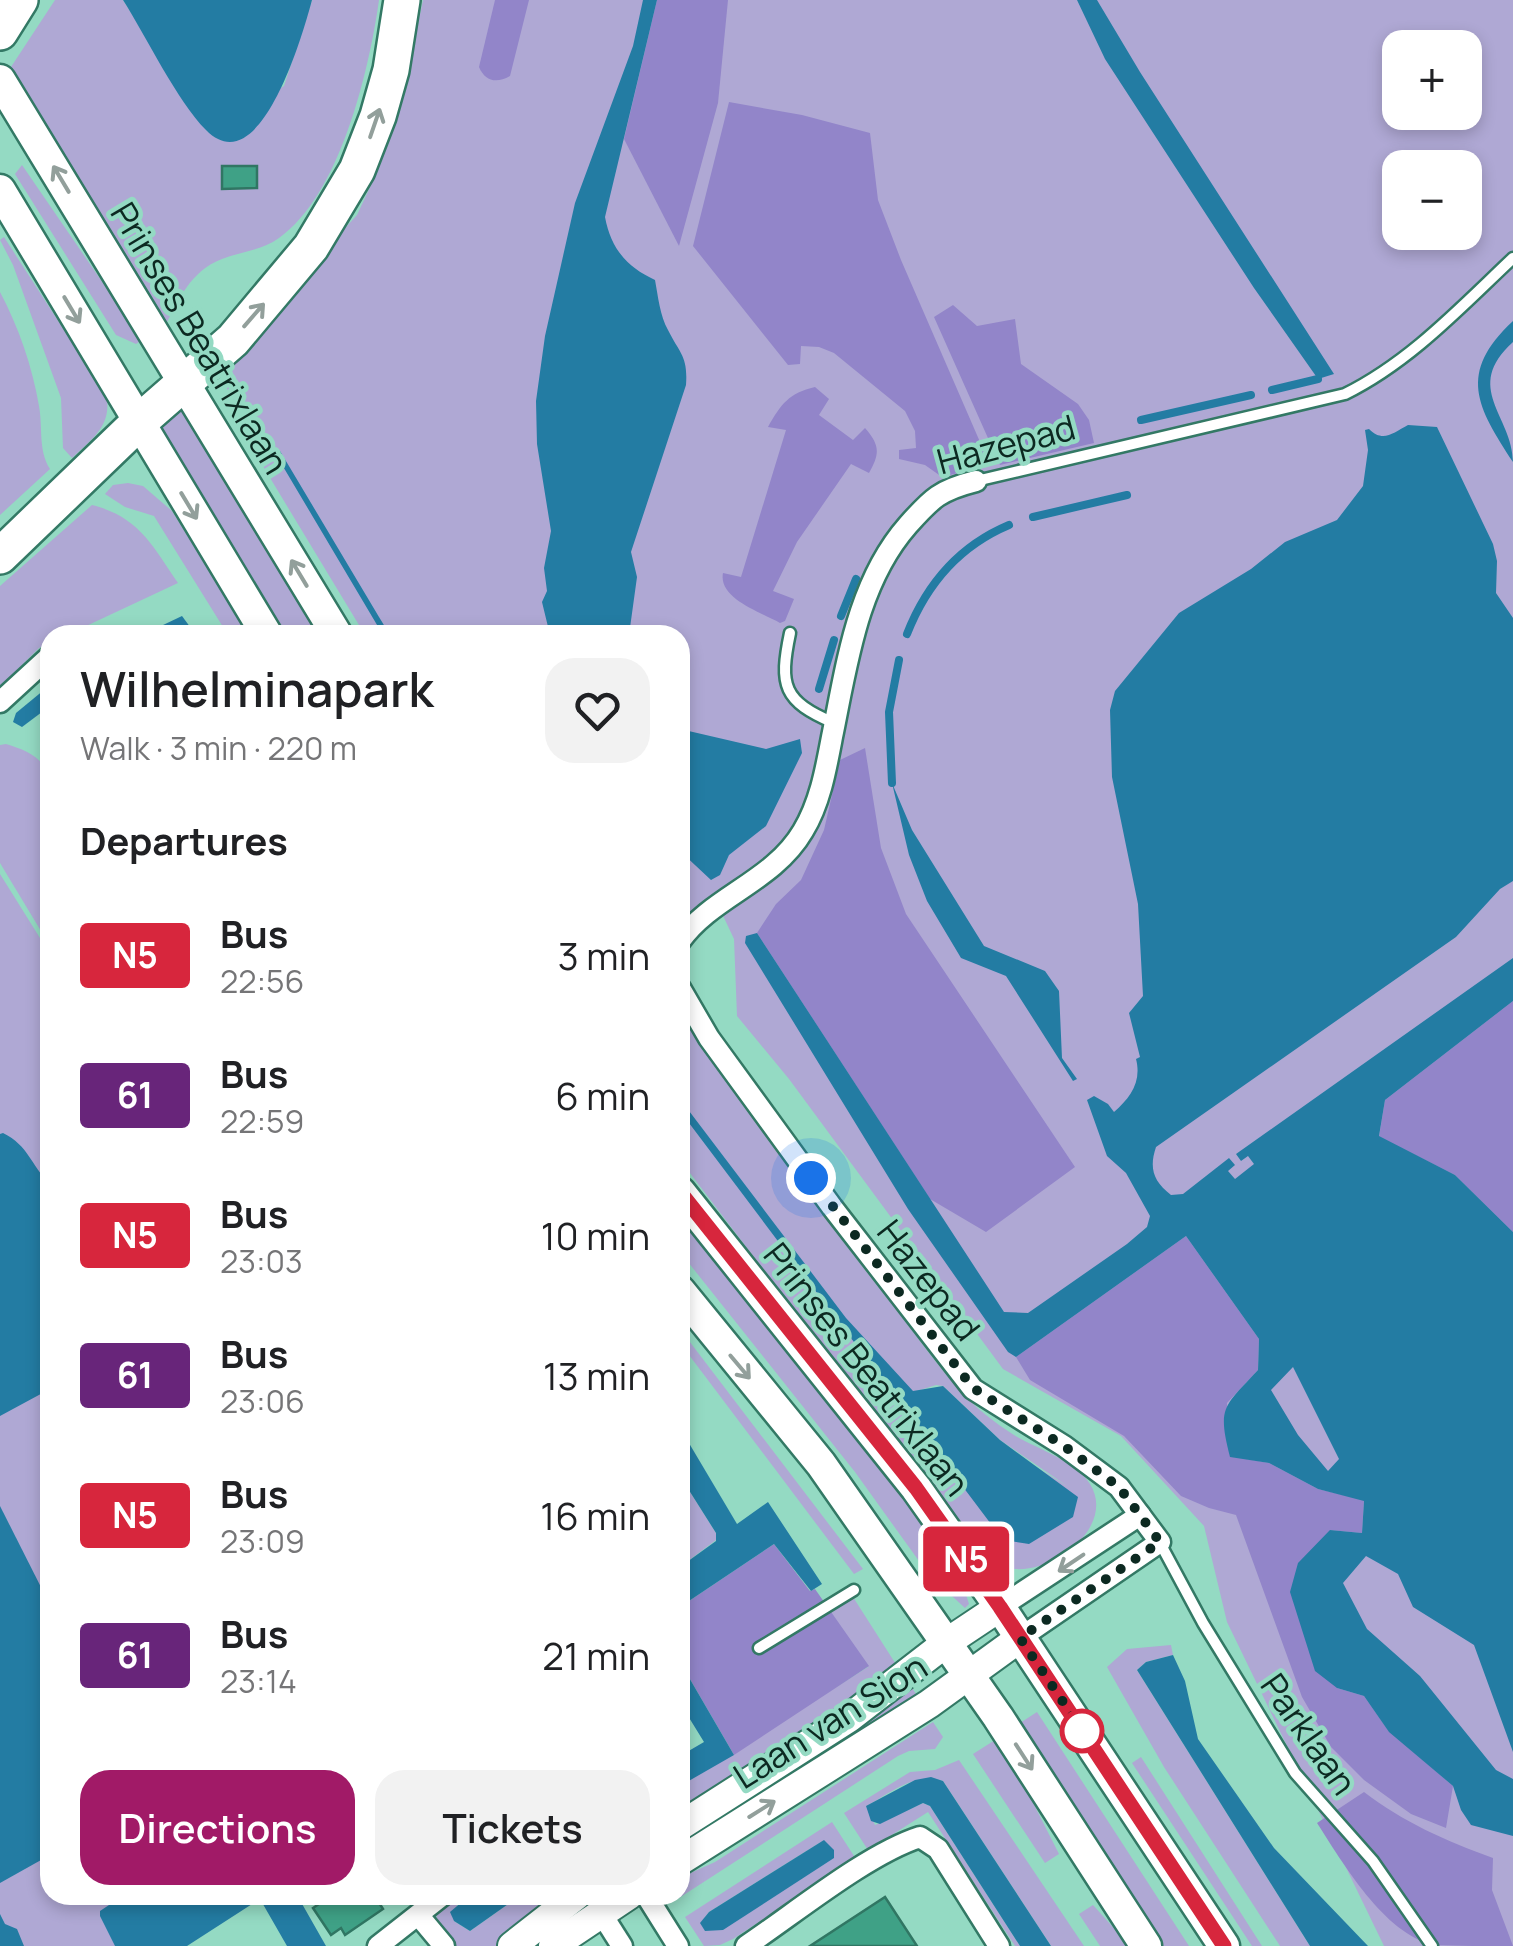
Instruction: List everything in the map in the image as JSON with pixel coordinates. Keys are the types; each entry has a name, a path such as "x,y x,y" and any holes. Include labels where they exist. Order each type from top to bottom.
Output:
{"highway":[{"path":"0,32 20,0"},
{"path":"0,556 138,423 233,340 285,280 334,211 357,170 391,70 402,0"}],"main road":[{"name":"Prinses Beatrixlaan","path":"0,80 331,625"},
{"path":"3,195 261,625"},
{"name":"Prinses Beatrixlaan","path":"690,1205 916,1488 1000,1607 1224,1946"},
{"path":"690,1303 821,1464 970,1676 1146,1946"}],"street":[{"name":"Hazepad","path":"690,927 782,861 804,830 823,782 854,631 870,586 896,539 931,498 945,489 976,481"},
{"path":"0,702 40,666"},
{"name":"Hazepad","path":"690,1005 709,1038 832,1207 973,1388 1064,1446 1119,1487 1160,1542"},
{"path":"1000,1607 1140,1515"},
{"path":"1020,1638 1160,1542"},
{"name":"Laan van Sion","path":"690,1820 849,1718 1000,1607"},
{"name":"Laan van Sion","path":"690,1855 970,1676 1020,1638"},
{"path":"746,1946 867,1864 920,1836 938,1849 999,1946"},
{"path":"378,1946 432,1905"},
{"path":"512,1946 564,1905"},
{"path":"553,1946 613,1905"},
{"path":"652,1905 678,1946"},
{"path":"601,1913 621,1944"},
{"path":"420,1916 444,1946"}],"lane":[{"name":"Hazepad","path":"976,481 1345,394 1381,374 1428,338 1513,258"},
{"path":"790,633 783,668 789,696 808,712 835,723"},
{"name":"Parklaan","path":"1160,1542 1203,1624 1295,1773 1373,1861 1432,1946"},
{"path":"759,1648 854,1590"}],"shaded area":[{"path":"55,0 123,0 208,132 284,86 312,0 379,0 359,95 335,163 319,193 279,238 201,271 186,288 164,328 9,70"},
{"path":"423,0 1513,0 1513,1946 1384,1946 1227,1622 1204,1526 1121,1436 1003,1369 789,1079 737,1016 734,939 718,905 690,912 690,625 359,625 229,410 226,376 230,354 357,215 377,172 403,96"},
{"path":"495,0 529,0 510,76 496,80 484,75 479,67"},
{"path":"657,0 728,0 718,103 679,246 624,139"},
{"path":"729,102 870,133 878,200 990,465 942,477 925,465 899,459 899,450 916,448 915,431 905,411 834,353 819,347 801,346 800,364 788,365 693,246"},
{"path":"22,165 142,340 136,344 116,335 15,174"},
{"path":"4,237 106,395 104,423 72,458 63,448 61,398 13,265 0,240"},
{"path":"0,292 29,362 50,469 0,515"},
{"path":"953,305 977,326 1015,319 1021,364 1078,404 1089,420 1094,443 1000,465 934,317"},
{"path":"815,387 829,399 819,415 853,440 865,428 874,440 877,455 869,473 851,464 797,542 773,591 794,599 785,621 780,623 734,597 723,582 723,573 741,577 786,430 768,427 787,401"},
{"path":"180,402 317,625 277,625 155,427"},
{"path":"113,485 143,486 172,511 243,625 222,625 154,516 125,507 105,494"},
{"path":"92,505 122,517 143,534 178,583 88,625 40,625 40,648 0,687 0,586"},
{"path":"0,745 20,749 40,762 40,929 0,863"},
{"path":"865,748 881,848 906,914 1075,1167 986,1232 930,1199 757,933 776,904 801,880 824,830 840,760"},
{"path":"0,874 40,938 40,1905 231,1905 172,1946 0,1946"},
{"path":"1513,1001 1513,1232 1455,1175 1379,1137 1385,1100"},
{"path":"690,1029 810,1196 961,1392 1000,1425 1065,1462 1090,1484 1096,1500 1095,1515 1088,1530 1063,1554 1031,1568 1015,1569 999,1565 976,1549 690,1173","holes":["943,1386 1000,1440 1067,1486 914,1392"]},
{"path":"690,1216 958,1569 969,1604 965,1608 929,1575 855,1472 690,1265"},
{"path":"1186,1236 1259,1339 1258,1370 1227,1403 1230,1456 1269,1463 1318,1489 1364,1500 1362,1533 1330,1530 1337,1688 1364,1696 1388,1730 1453,1786 1446,1828 1411,1814 1364,1780 1331,1747 1302,1697 1236,1515 1181,1496 1124,1436 1030,1380 1016,1357"},
{"path":"690,1342 863,1569 854,1574 690,1356"},
{"path":"690,1492 716,1533 716,1540 690,1560"},
{"path":"774,1544 810,1591 815,1589 869,1666 734,1755 690,1679 690,1600"},
{"path":"853,1597 899,1669 690,1814 690,1780 868,1667 830,1611"},
{"path":"1171,1645 1173,1655 1146,1662 1137,1670 1310,1946 1280,1946 1164,1767 1107,1667 1127,1649"},
{"path":"911,1686 919,1699 690,1848 690,1830"},
{"path":"1037,1712 1189,1946 1163,1946 1017,1725"},
{"path":"933,1722 943,1737 935,1749 898,1756 690,1891 690,1873 715,1862"},
{"path":"995,1740 1022,1781 1059,1854 1045,1863 973,1754"},
{"path":"1141,1757 1262,1946 1252,1946 1132,1763"},
{"path":"959,1760 1084,1946 1051,1946 943,1781 913,1782 867,1806 875,1825 923,1803 930,1806 1020,1946 1015,1946 928,1812 868,1850 844,1813 910,1772 935,1770"},
{"path":"1364,1792 1426,1830 1493,1858 1492,1890 1513,1946 1434,1945 1398,1927 1382,1912 1317,1823"},
{"path":"832,1822 856,1859 720,1945 704,1946 685,1917","holes":["824,1840 701,1923 709,1912"]},
{"path":"443,1905 457,1905 454,1921 470,1931 507,1905 553,1905 500,1946 454,1946 438,1926"},
{"path":"1093,1905 1130,1946 1100,1946 1079,1914"}],"water":[{"path":"123,0 312,0 276,98 261,122 244,138 226,142 206,130 184,103"},
{"path":"643,0 657,0 605,217 611,239 622,256 655,280 663,319 684,361 686,385 631,552 637,577 630,625 548,625 542,602 547,591 544,568 551,531 537,444 536,401 545,336 575,203 633,46"},
{"path":"1077,0 1097,0 1334,374 1318,379 1254,288 1105,59"},
{"path":"1513,321 1513,342 1498,358 1491,374 1491,388 1513,462 1490,424 1478,390 1484,357"},
{"path":"1408,425 1437,427 1493,544 1496,593 1513,618 1513,881 1500,889 1456,937 1156,1147 1153,1168 1160,1185 1171,1195 1183,1194 1229,1158 1235,1165 1228,1171 1235,1179 1254,1164 1248,1156 1241,1161 1236,1154 1513,958 1513,1001 1385,1100 1379,1136 1455,1175 1513,1232 1513,1752 1474,1645 1413,1607 1398,1574 1366,1556 1343,1583 1367,1629 1420,1676 1496,1770 1513,1779 1513,1836 1471,1825 1453,1786 1389,1732 1364,1696 1337,1688 1315,1671 1290,1592 1298,1563 1330,1530 1362,1533 1364,1501 1318,1489 1269,1463 1230,1457 1224,1427 1226,1408 1258,1370 1259,1339 1186,1236 1016,1357 1008,1352 908,1209 745,943 746,936 757,933 1004,1312 1028,1313 1127,1244 1147,1227 1150,1216 1126,1173 1107,1156 1087,1100 1094,1096 1114,1112 1133,1089 1136,1059 1140,1057 1129,1013 1143,996 1138,904 1112,777 1110,710 1115,691 1179,613 1251,569 1285,542 1337,520 1363,486 1368,450 1365,430 1384,436","holes":["1293,1367 1339,1459 1328,1471 1298,1435 1271,1390"]},
{"path":"280,451 384,625 377,625 275,453"},
{"path":"182,616 189,625 163,625"},
{"path":"40,693 40,714 22,727 13,722 16,713"},
{"path":"690,731 766,749 800,739 802,753 766,826 729,855 720,875 711,880 690,860"},
{"path":"892,783 912,830 984,946 1045,971 1059,991 1062,1058 1077,1079 1073,1081 1006,976 961,958 927,901 909,855"},
{"path":"690,1112 846,1318 913,1391 943,1386 1000,1440 1078,1497 1073,1517 1029,1544 1003,1540 690,1124"},
{"path":"0,1134 12,1138 40,1172 40,1394 0,1416"},
{"path":"690,1445 737,1524 768,1502 822,1584 811,1591 774,1544 690,1600 690,1560 716,1541 716,1533 690,1492"},
{"path":"0,1506 40,1585 40,1861 0,1883"},
{"path":"1173,1655 1185,1681 1198,1739 1274,1848 1368,1946 1310,1946 1137,1670 1146,1662"},
{"path":"690,1679 734,1755 690,1780 690,1750 704,1742 690,1719"},
{"path":"931,1777 943,1781 1051,1946 1020,1946 930,1806 923,1803 880,1824 871,1821 866,1806 915,1780"},
{"path":"824,1840 834,1850 834,1858 723,1930 705,1931 700,1923 709,1912"},
{"path":"109,1905 251,1905 187,1946 115,1946 100,1911"},
{"path":"263,1905 303,1905 326,1946 287,1946"},
{"path":"458,1905 507,1905 470,1931 454,1921 450,1912"},
{"path":"0,1914 5,1924 17,1929 24,1946 0,1946"}],"building":[{"path":"222,166 257,166 257,188 222,189"},
{"path":"885,1897 917,1946 810,1946"},
{"path":"380,1905 383,1909 345,1935 341,1928 331,1935 313,1908"}],"waterway":[{"path":"1272,390 1318,379"},
{"path":"1141,420 1251,395"},
{"path":"1033,517 1127,495"},
{"path":"907,634 924,598 947,568 975,544 1009,525"},
{"path":"841,616 856,579"},
{"path":"819,689 834,640"},
{"path":"892,783 889,712 899,660"}],"bus line":[{"name":"N5","path":"690,1205 916,1488 1000,1607 1224,1946"}],"route":[{"path":"811,1178 973,1388 1064,1446 1119,1487 1160,1542 1020,1638 1082,1731"}]}
